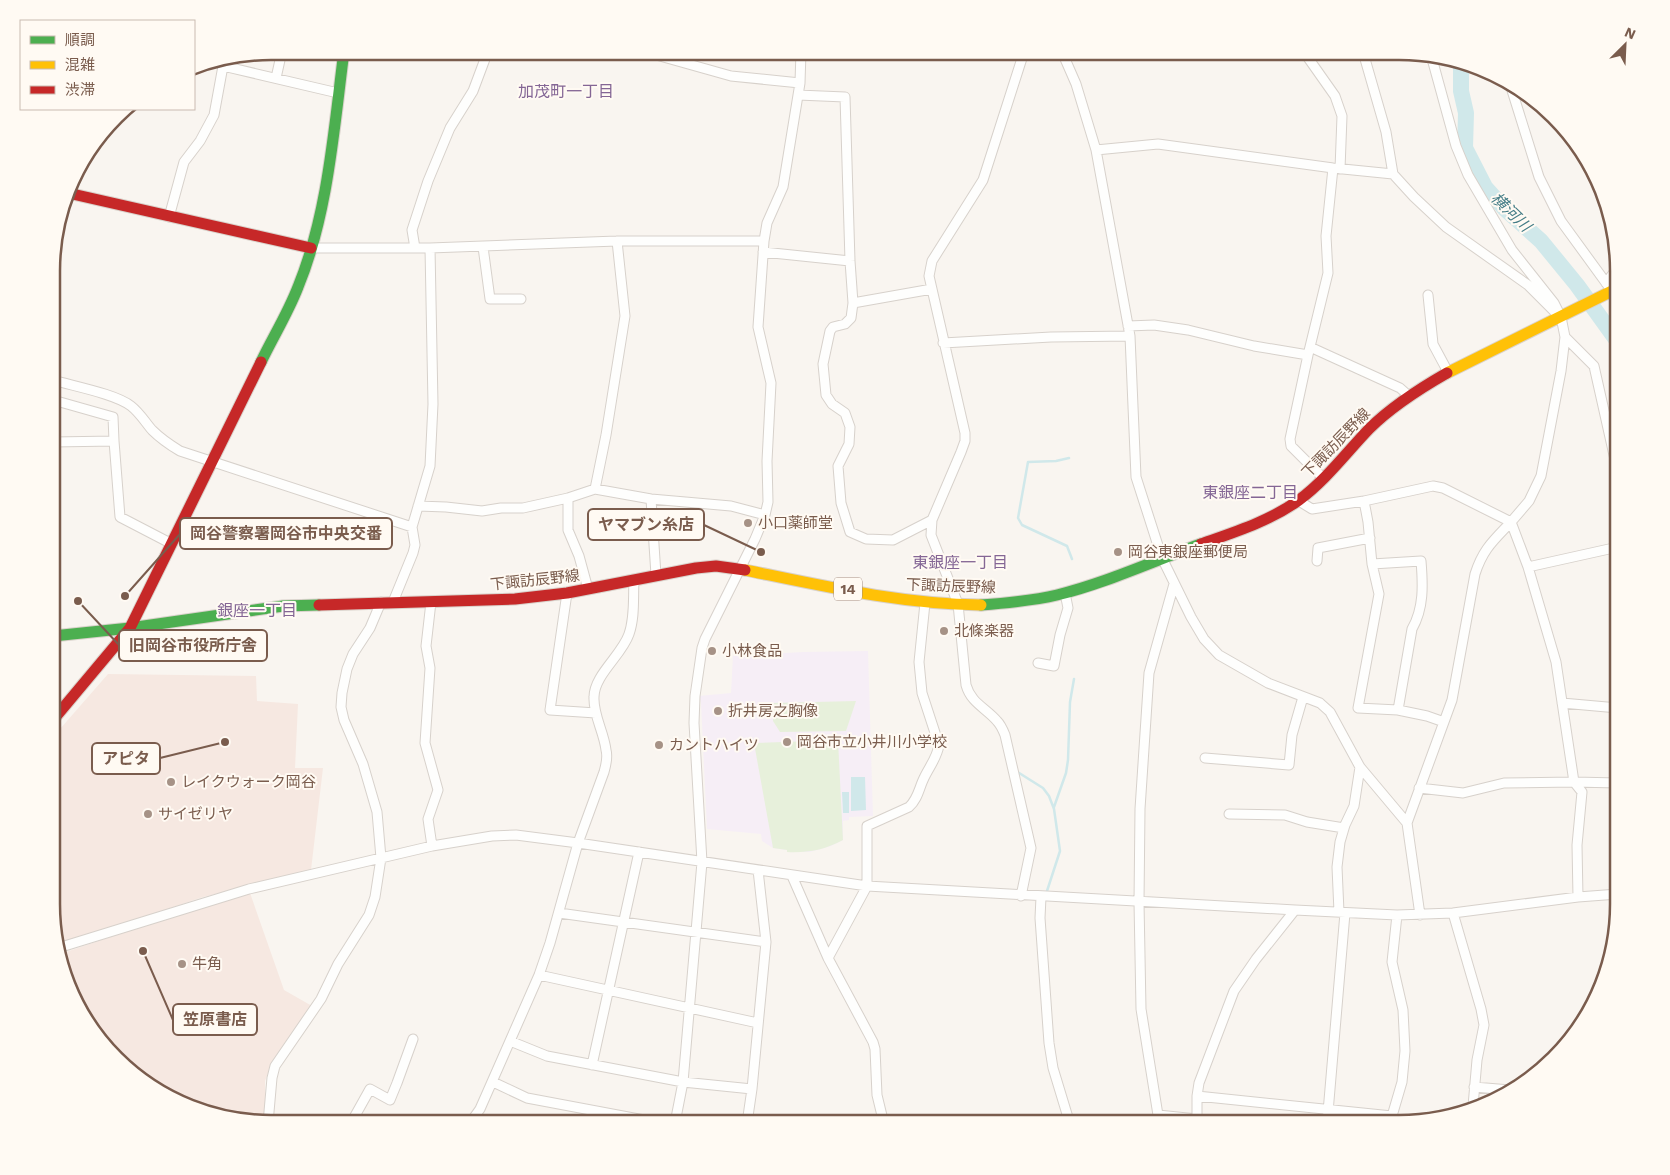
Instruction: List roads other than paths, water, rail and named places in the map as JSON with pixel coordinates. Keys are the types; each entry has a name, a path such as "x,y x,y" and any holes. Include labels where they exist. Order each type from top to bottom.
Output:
{"main road":[{"path":"60,712 130,628 298,287 311,248 322,202 343,60"},
{"path":"74,194 311,248"},
{"name":"下諏訪辰野線","path":"60,635 130,628 282,606 515,600 567,593 634,581 656,575 716,566 925,603 1015,603 1065,593 1269,518 1299,501 1324,479 1378,420 1408,396 1448,372 1564,315 1610,289"}],"street":[{"path":"276,78 280,60"},
{"path":"415,248 412,230 428,182 450,128 472,91 484,60"},
{"path":"674,60 731,76 800,82"},
{"path":"678,1115 691,1009 702,862 695,754 695,696 705,639 756,539 768,502 767,461 771,383 758,327 763,252 768,223 783,187 800,82 801,60"},
{"path":"1021,60 983,180 932,261 929,276 965,433 965,441 932,520 931,535 958,604 968,693 972,699 998,721 1005,735 1031,848 1021,896"},
{"path":"1066,60 1076,84 1096,150 1130,336 1136,477 1162,558 1204,640 1219,655 1268,683 1320,703 1330,712 1360,767 1407,823"},
{"path":"1310,60 1335,96 1342,116 1337,168 1326,236 1328,274 1309,351 1290,442 1291,446 1324,479"},
{"path":"1364,60 1386,132 1393,174 1446,227 1528,286 1564,315"},
{"path":"1420,915 1407,823 1452,700 1475,574 1480,557 1490,543 1529,501 1541,476 1561,371 1565,337 1564,315 1512,250 1468,175 1456,146 1432,63"},
{"path":"229,64 338,93"},
{"path":"169,217 184,162 200,141 214,115 224,65"},
{"path":"798,94 845,98 853,303 851,318 845,324 833,327 830,331 823,364 826,395 832,404 844,412 850,427 849,444 838,466 841,503 850,532 866,539 893,540 932,520"},
{"path":"1513,94 1539,177 1561,221 1610,287"},
{"path":"1096,150 1158,144 1393,174"},
{"path":"311,248 430,248 616,241 764,241"},
{"path":"595,489 606,435 625,316 616,241"},
{"path":"483,246 490,298 521,299"},
{"path":"393,602 413,553 415,545 412,527 430,466 433,433 430,248"},
{"path":"763,252 850,261"},
{"path":"853,303 932,289"},
{"path":"1428,295 1434,344 1448,372"},
{"path":"1128,326 1154,325 1188,330 1254,346 1309,351 1400,388 1408,396"},
{"path":"943,343 1130,336"},
{"path":"1565,337 1594,366 1610,437"},
{"path":"60,382 110,397 129,405 151,429 169,445 180,451 412,527"},
{"path":"60,402 113,417 120,517 172,544"},
{"path":"60,442 114,441"},
{"path":"1299,501 1312,510 1433,486 1443,488 1510,522 1528,568 1556,662 1574,782 1582,792 1577,845 1578,897"},
{"path":"418,506 482,511 501,508 523,508 568,498 595,489 651,498 731,506 765,515"},
{"path":"568,498 568,530 580,556 588,589"},
{"path":"651,498 656,575"},
{"path":"1364,501 1372,564 1379,594 1358,708 1398,710 1427,716 1444,722"},
{"path":"1317,561 1318,548 1370,538"},
{"path":"1528,568 1610,550"},
{"path":"1372,564 1421,561 1423,588 1418,618 1412,629 1398,710"},
{"path":"476,1115 493,1082 539,975 559,913 578,842 604,772 607,760 606,750 596,713 594,696 597,685 629,635 633,617 634,581"},
{"path":"1157,1115 1142,1009 1139,902 1140,809 1149,673 1174,584"},
{"path":"567,593 550,710 596,713"},
{"path":"1038,663 1054,666 1068,608 1065,593"},
{"path":"269,1115 275,1066 321,999 338,964 369,915 375,897 381,858 377,812 363,764 344,720 341,707 342,693 353,654 370,628 381,602"},
{"path":"431,602 426,646 430,668 425,743 438,790 428,819 432,846"},
{"path":"828,958 867,886 867,826 910,807 937,753 938,745 922,693 919,662 925,603"},
{"path":"1205,758 1289,765 1292,735 1303,697"},
{"path":"1562,703 1610,707"},
{"path":"1328,1115 1342,913 1337,867 1340,842 1354,806 1360,767"},
{"path":"1419,788 1463,794 1504,783 1610,783"},
{"path":"1229,814 1285,815 1307,822 1344,828"},
{"path":"64,946 240,891 432,846 492,836 516,835 578,842 867,886 1021,896 1342,913 1420,915 1453,913 1610,895"},
{"path":"592,1064 610,991 639,852"},
{"path":"748,1115 766,942 758,870"},
{"path":"792,876 828,958 873,1042 877,1095 882,1115"},
{"path":"1041,897 1040,918 1049,1043 1067,1115"},
{"path":"1197,1115 1199,1083 1234,991 1256,959 1296,910"},
{"path":"559,913 766,942"},
{"path":"1453,913 1484,1025 1477,1060 1473,1102"},
{"path":"1393,1115 1402,1082 1405,1051 1403,1010 1392,962 1397,915"},
{"path":"539,975 758,1023"},
{"path":"355,1115 370,1089 390,1100 413,1039"},
{"path":"510,1041 547,1056 683,1082 752,1089"},
{"path":"493,1082 527,1098 614,1115"},
{"path":"1474,1087 1500,1089"},
{"path":"1197,1096 1360,1115"}],"water":[{"path":"851,777 865,777 866,810 851,811"},
{"path":"842,792 849,792 849,813 843,813"}],"waterway":[{"name":"横河川","path":"1461,69 1461,91 1466,113 1465,148 1485,187 1504,208 1541,241 1577,285 1610,331"},
{"path":"1069,458 1056,461 1028,462 1018,518 1022,525 1067,546 1072,559"},
{"path":"1054,807 1066,773 1070,702 1074,679"},
{"path":"1016,771 1043,788 1049,796 1054,809 1060,851 1047,891"}],"place":[{"name":"小口薬師堂","path":"748,523"},
{"name":"ヤマブン糸店","path":"761,552"},
{"name":"岡谷東銀座郵便局","path":"1118,552"},
{"name":"岡谷警察署岡谷市中央交番","path":"125,596"},
{"name":"旧岡谷市役所庁舎","path":"78,601"},
{"name":"北條楽器","path":"944,631"},
{"name":"小林食品","path":"712,651"},
{"name":"折井房之胸像","path":"718,711"},
{"name":"アピタ","path":"225,742"},
{"name":"岡谷市立小井川小学校","path":"787,742"},
{"name":"カントハイツ","path":"659,745"},
{"name":"レイクウォーク岡谷","path":"171,782"},
{"name":"サイゼリヤ","path":"148,814"},
{"name":"笠原書店","path":"143,951"},
{"name":"牛角","path":"182,964"}],"district":[{"name":"加茂町一丁目","path":"566,91"},
{"name":"東銀座二丁目","path":"1250,492"},
{"name":"東銀座一丁目","path":"960,562"},
{"name":"銀座一丁目","path":"257,610"}]}
